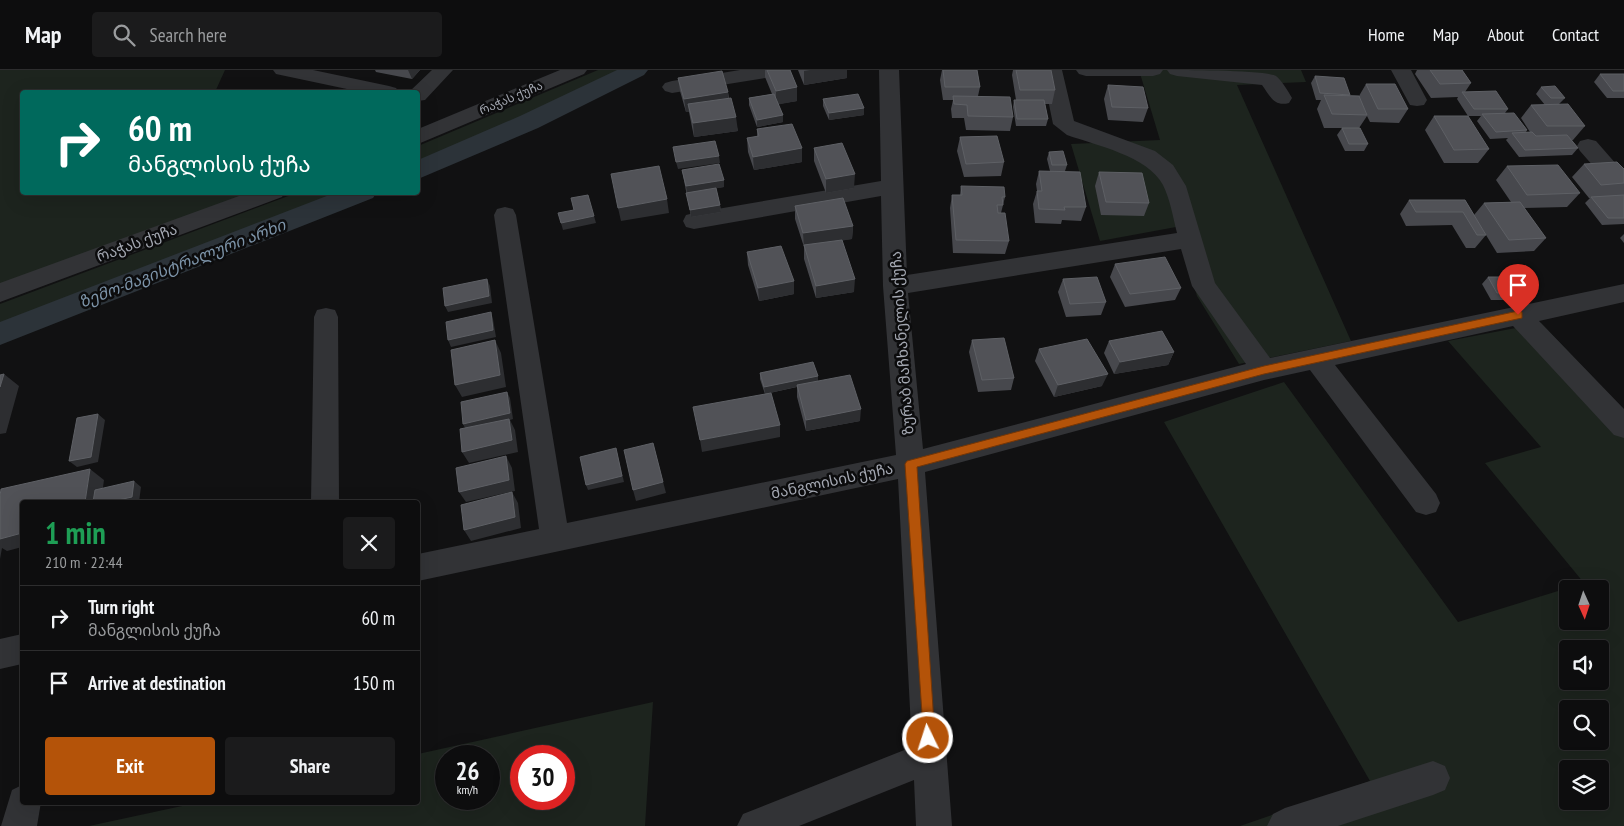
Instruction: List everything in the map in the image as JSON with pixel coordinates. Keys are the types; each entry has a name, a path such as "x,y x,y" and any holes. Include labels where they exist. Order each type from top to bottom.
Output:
{"street":[{"path":"283,70 379,90"},
{"path":"420,93 443,70"},
{"name":"რაჭას ქუჩა","path":"420,136 577,70"},
{"path":"672,87 778,70"},
{"name":"ზურაბ მაჩხანელის ქუჩა","path":"889,70 896,286 911,464 934,826"},
{"path":"1052,70 1064,124 1074,130 1147,156 1165,170 1176,186 1188,238 1204,286 1264,370"},
{"path":"1086,70 1153,70"},
{"path":"1177,70 1268,79 1282,98"},
{"path":"1401,70 1417,100"},
{"path":"1588,146 1624,187"},
{"path":"694,221 893,186"},
{"name":"რაჭას ქუჩა","path":"0,293 266,195"},
{"path":"505,215 555,539"},
{"path":"896,286 1188,238"},
{"name":"მანგლისის ქუჩა","path":"420,567 911,464 1264,370 1624,293"},
{"path":"1518,315 1624,427"},
{"path":"325,500 326,317"},
{"path":"1316,359 1426,502"},
{"path":"0,654 20,649"},
{"path":"755,826 930,758"},
{"path":"1285,826 1433,778"},
{"path":"20,826 24,805"}],"shaded area":[{"path":"0,70 225,70 216,90 20,90 20,195 246,195 0,285"},
{"path":"598,70 630,70 420,160 420,145"},
{"path":"1139,70 1301,70 1306,82 1237,85 1351,341 1239,364 1197,296 1176,227 1100,241 1071,144 1160,140"},
{"path":"291,195 336,195 0,325 0,304"},
{"path":"1541,323 1624,410 1624,826 1240,826 1370,781 1164,422 1284,382 1458,622 1559,591 1559,630 1609,630 1609,580 1582,580 1485,463 1541,447 1448,341"},
{"path":"653,702 645,826 89,826 187,805 420,805 420,754 435,750 435,810 500,810 500,745 459,745"}],"building":[{"path":"767,70 790,70 797,87 776,91"},
{"path":"943,70 977,70 980,87 945,87"},
{"path":"1016,70 1051,70 1055,90 1020,90"},
{"path":"1430,70 1462,70 1471,83 1440,84"},
{"path":"722,71 728,92 684,99 678,78"},
{"path":"1600,74 1624,74 1624,91 1613,91"},
{"path":"1315,76 1344,78 1350,95 1320,93"},
{"path":"1366,84 1395,84 1408,109 1378,109"},
{"path":"1108,85 1143,87 1148,108 1112,107"},
{"path":"1555,86 1565,98 1551,98 1541,87"},
{"path":"1496,91 1508,109 1474,109 1462,92"},
{"path":"774,94 783,115 757,120 749,98"},
{"path":"858,94 864,108 829,113 823,99"},
{"path":"1324,95 1359,96 1367,115 1332,114"},
{"path":"953,96 1010,97 1013,117 968,116 967,105 954,104"},
{"path":"731,98 736,117 693,123 688,104"},
{"path":"1014,100 1044,100 1048,119 1017,119"},
{"path":"1568,104 1585,126 1547,126 1531,105"},
{"path":"1514,113 1527,130 1496,132 1482,114"},
{"path":"1434,116 1468,116 1489,149 1454,150"},
{"path":"792,124 802,148 753,157 747,138 759,136 757,129"},
{"path":"1342,128 1360,128 1368,144 1349,144"},
{"path":"1532,132 1536,136 1567,135 1578,148 1525,150 1512,133"},
{"path":"997,136 1004,162 966,164 960,137"},
{"path":"715,141 719,156 676,162 673,147"},
{"path":"842,143 855,174 826,179 814,148"},
{"path":"1063,151 1067,165 1052,165 1049,152"},
{"path":"1617,162 1624,169 1624,183 1601,185 1584,164"},
{"path":"719,164 724,180 686,186 682,170"},
{"path":"1558,165 1580,193 1527,195 1507,166"},
{"path":"659,166 667,199 618,208 611,174"},
{"path":"1039,171 1080,172 1086,207 1064,207 1065,210 1039,209 1037,191 1042,191"},
{"path":"1099,172 1142,173 1149,203 1106,202"},
{"path":"961,186 1004,187 1005,197 1002,197 1003,205 997,205 998,213 1005,213 1009,241 956,240 952,195 962,195"},
{"path":"716,188 720,205 690,210 686,193"},
{"path":"588,195 594,216 561,223 558,213 574,210 571,198"},
{"path":"1624,195 1624,218 1608,218 1591,197"},
{"path":"843,198 853,226 803,233 795,206"},
{"path":"1409,200 1465,200 1486,235 1477,235 1463,212 1416,212"},
{"path":"1520,202 1546,238 1509,240 1484,203"},
{"path":"842,240 855,279 816,286 804,245"},
{"path":"781,246 794,281 758,288 747,252"},
{"path":"1165,257 1181,288 1130,294 1115,264"},
{"path":"1097,277 1106,302 1070,304 1063,279"},
{"path":"1488,277 1501,277 1510,293 1497,293"},
{"path":"487,279 489,296 445,306 443,288"},
{"path":"491,312 493,330 448,340 446,322"},
{"path":"1162,331 1174,352 1120,362 1109,341"},
{"path":"1004,338 1014,378 982,380 972,340"},
{"path":"1087,339 1108,374 1058,385 1039,349"},
{"path":"495,340 500,375 455,385 451,350"},
{"path":"813,362 818,376 764,387 760,373"},
{"path":"4,374 0,387 0,375"},
{"path":"850,375 861,409 806,420 797,385"},
{"path":"507,392 510,413 463,424 461,402"},
{"path":"771,393 780,425 700,440 693,407"},
{"path":"98,414 91,457 69,461 77,418"},
{"path":"509,419 512,440 462,452 460,429"},
{"path":"653,443 663,482 633,490 624,450"},
{"path":"616,448 622,476 586,485 580,457"},
{"path":"506,456 509,480 459,492 456,468"},
{"path":"90,469 85,500 20,500 20,534 0,539 1,489"},
{"path":"134,481 132,497 118,500 93,500 95,490"},
{"path":"512,492 515,517 464,530 461,505"}],"waterway":[{"name":"ზემო-მაგისტრალური არხი","path":"420,169 529,122 636,70"},
{"name":"ზემო-მაგისტრალური არხი","path":"0,334 356,195"}],"route":[{"path":"928,738 911,464 1264,370 1518,315"}]}
